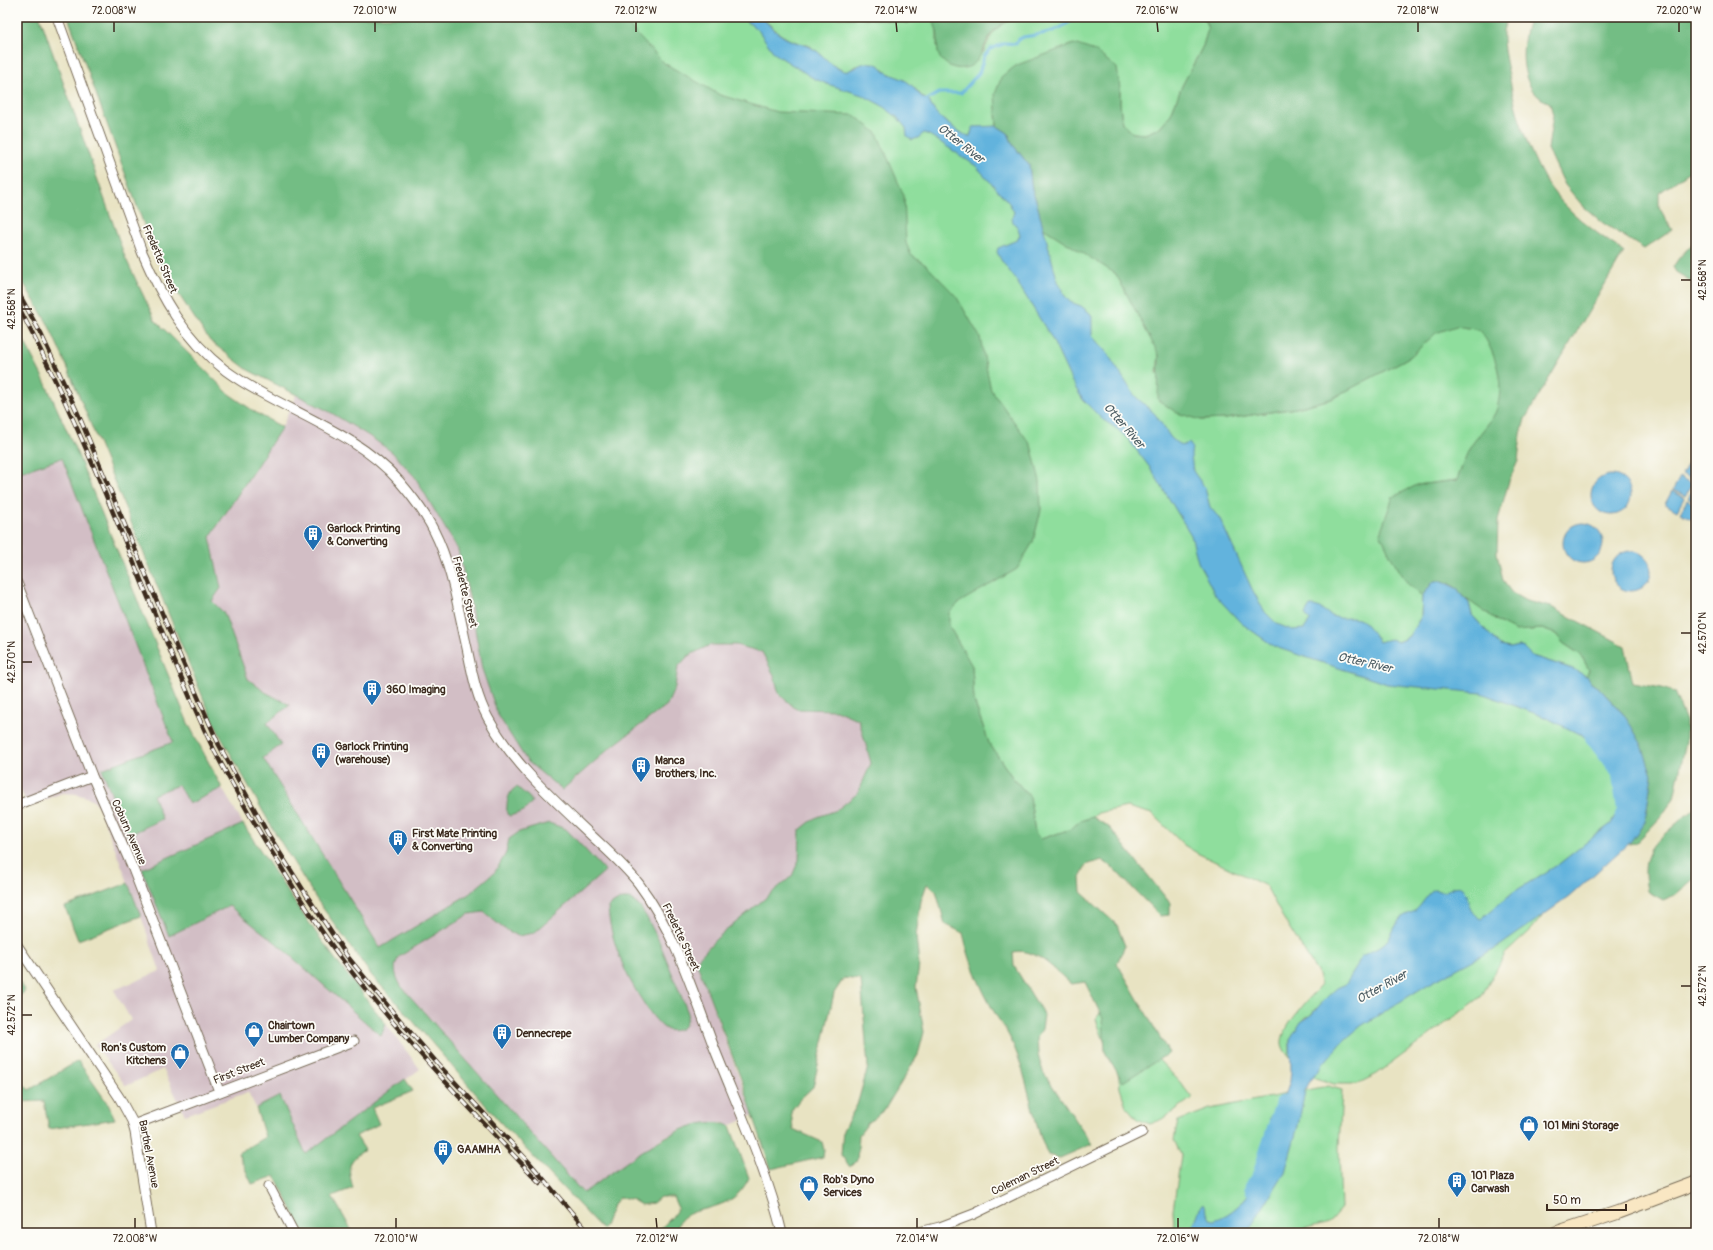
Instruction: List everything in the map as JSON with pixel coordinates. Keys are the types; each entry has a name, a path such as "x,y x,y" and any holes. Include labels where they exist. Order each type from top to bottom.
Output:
{"main road":[{"path":"1556,1233 1612,1215 1696,1184"}],"street":[{"name":"Fredette Street","path":"57,17 142,252 157,286 174,316 203,350 226,370 266,395 347,437 372,455 401,483 428,520 436,534 443,552 454,592 473,677 484,711 500,738 524,770 622,864 639,884 660,916 680,961 751,1138 775,1206 782,1233"},
{"name":"Coburn Avenue","path":"17,583 92,776 133,869 219,1091"},
{"path":"17,805 92,776"},
{"name":"Barthel Avenue","path":"17,945 120,1097 133,1125 151,1233"},
{"name":"First Street","path":"133,1125 219,1091 354,1041"},
{"name":"Coleman Street","path":"915,1233 940,1227 974,1214 1142,1132"},
{"path":"268,1186 294,1233"}],"shaded area":[{"path":"296,395 330,412 369,436 392,452 415,477 458,550 475,628 562,790 610,748 667,705 675,687 678,667 688,656 710,645 736,645 762,652 774,675 779,694 796,709 836,710 859,720 871,763 858,793 837,810 815,818 799,840 799,860 793,876 716,939 696,961 753,1115 730,1126 721,1122 684,1128 662,1138 583,1193 401,986 395,975 395,962 380,948 262,758 281,745 267,723 290,705 265,692 248,679 224,613 212,601 210,537 282,427"},
{"path":"62,458 173,742 193,733 243,824 297,906 338,963 381,1035 386,1024 420,1069 306,1155 280,1096 256,1108 248,1092 185,1115 163,1069 126,1086 95,1045 131,1020 114,990 160,971 141,916 98,805 90,798 76,794 62,793 28,807 17,782 17,473"}],"green space":[{"path":"17,17 40,17 125,257 155,320 229,394 258,414 282,427 210,537 221,588 212,601 224,613 248,679 265,692 290,705 267,723 281,745 263,758 380,948 469,894 495,872 506,853 509,839 519,832 549,823 566,829 605,871 534,933 518,936 503,928 484,912 469,914 400,956 396,963 395,971 401,986 583,1193 634,1157 674,1133 694,1125 713,1123 730,1126 749,1178 744,1187 736,1196 718,1205 697,1211 685,1217 680,1221 678,1233 656,1233 672,1217 678,1208 673,1197 660,1197 653,1203 641,1205 631,1199 619,1198 613,1205 605,1226 602,1229 501,1123 400,1006 372,976 317,900 277,836 221,737 204,700 66,364 48,324 17,272"},
{"path":"68,17 620,17 664,63 720,95 777,112 854,115 877,133 904,196 906,243 911,255 926,265 956,296 980,337 991,390 1031,445 1040,481 1041,510 1033,542 1017,569 960,602 949,613 949,626 972,666 974,701 989,743 1012,777 1030,797 1035,833 1041,839 1071,829 1080,821 1093,817 1110,828 1170,903 1170,915 1160,916 1113,868 1102,860 1086,865 1080,877 1081,892 1117,925 1125,946 1117,963 1169,1053 1123,1082 1105,1052 1103,1019 1085,982 1071,984 1038,956 1022,951 1013,952 1014,966 1044,1015 1042,1029 1037,1038 1038,1054 1043,1072 1092,1144 1060,1158 1048,1155 1038,1128 1023,1072 1009,1035 983,991 971,963 963,933 945,924 936,891 927,884 921,901 916,936 919,965 916,987 924,1032 918,1055 885,1109 868,1123 859,1135 857,1160 850,1167 841,1155 843,1130 857,1105 868,1067 861,980 844,978 834,993 813,1087 800,1099 791,1111 793,1129 822,1142 824,1150 823,1157 771,1169 743,1084 696,961 716,939 792,876 799,860 800,830 815,818 837,810 858,793 871,763 859,720 836,710 796,709 779,694 774,675 762,652 736,645 710,645 688,656 678,667 675,687 667,705 610,748 562,790 527,761 498,715 482,669 470,600 458,550 415,477 392,452 369,436 330,412 248,370 210,341 169,280 152,247"},
{"path":"422,17 752,17 769,40 907,102 1116,274 1159,352 1157,373 1201,420 1226,419 1296,408 1331,399 1411,356 1438,283 1542,353 1471,447 1457,480 1417,485 1408,584 1422,596 1421,617 1409,636 1397,642 1379,642 1373,632 1366,626 1352,639 1444,668 1589,730 1619,766 1625,782 1624,792 1627,813 1531,930 1505,954 1481,997 1377,1074 1357,1084 1334,1084 1312,1077 1316,1008 1310,1016 1306,1017 1290,1040 1290,1058 1284,1050 1282,1044 1283,1037 1291,1021 1321,985 1317,972 1282,916 1266,886 1197,853 1184,845 1152,814 1127,807 1098,813 1093,817 1080,821 1071,829 1041,839 1035,833 1030,797 1012,777 989,743 974,701 972,666"},
{"path":"761,17 868,18 908,23 917,17 930,17 937,28 937,46 983,53 996,30 1004,23 1017,17 1204,17 1208,29 1203,46 1182,86 1171,114 1159,128 1145,134 1133,133 1122,123 1120,88 996,114 997,126 971,132 970,136 968,137 940,117 929,101 912,86 886,72 879,66 855,66 849,71 845,72 829,63 818,52 809,46 790,40 780,34"},
{"path":"847,17 917,17 908,23 884,19"},
{"path":"930,17 1017,17 1005,22 996,29 990,36 978,59 974,63 969,67 955,68 945,63 940,58 938,50 938,35 935,25"},
{"path":"1204,17 1508,17 1503,31 1506,62 1519,118 1532,155 1544,178 1560,200 1591,228 1624,252 1525,419 1521,434 1518,461 1509,481 1498,520 1497,553 1503,581 1512,593 1526,601 1551,607 1625,646 1633,683 1662,688 1674,692 1686,721 1686,741 1674,798 1661,817 1636,843 1628,844 1645,822 1650,788 1626,717 1600,689 1591,683 1586,676 1589,670 1581,655 1563,643 1556,634 1542,629 1516,631 1502,624 1462,596 1454,586 1447,582 1434,581 1422,596 1408,584 1391,557 1380,533 1393,497 1417,485 1457,480 1471,446 1496,412 1500,388 1499,377 1494,357 1480,330 1456,326 1436,333 1411,356 1331,399 1296,408 1226,419 1201,420 1177,413 1158,400 1159,355 1116,274 1043,228 1032,190 1029,165 1013,145 1008,133 997,126 995,94 1002,76 1017,65 1074,44 1095,51 1117,68 1122,123 1133,133 1145,134 1159,128 1171,114 1182,86 1203,46 1208,29"},
{"path":"1530,17 1696,17 1696,167 1659,193 1659,207 1672,230 1644,249 1603,223 1583,206 1565,185 1548,149 1553,115 1550,103 1540,98 1532,90 1527,81 1523,59 1523,48"},
{"path":"1696,240 1696,284 1676,272 1673,267 1679,258"},
{"path":"17,327 45,382 77,453 188,723 222,788 189,804 178,785 153,795 162,819 127,836 102,769 173,742 62,458 17,473"},
{"path":"1465,597 1502,624 1528,630 1542,629 1556,634 1563,643 1581,655 1589,670 1586,676 1573,669 1532,656 1524,648 1518,646 1510,648 1500,646 1472,615 1469,603"},
{"path":"517,787 529,797 532,802 524,811 510,816 507,814 508,798 512,791"},
{"path":"1696,807 1696,877 1675,895 1663,900 1647,891 1645,872 1647,858 1652,847 1657,841"},
{"path":"243,824 297,906 338,963 386,1024 381,1036 275,942 229,906 169,936 142,869"},
{"path":"128,883 141,916 78,940 65,907"},
{"path":"622,899 631,899 640,907 659,941 688,1013 685,1024 681,1029 675,1031 670,1030 661,1025 644,1003 626,972 614,940 608,907"},
{"path":"19,982 25,991 17,999 17,983"},
{"path":"1100,1013 1127,1027 1180,1082 1192,1098 1163,1119 1150,1124 1137,1119 1126,1106 1120,1088 1116,1056 1104,1041 1096,1019"},
{"path":"78,1061 108,1104 115,1119 49,1129 44,1101 17,1102 17,1077 29,1090"},
{"path":"405,1079 413,1091 372,1108 379,1124 356,1136 365,1150 354,1158 350,1166 350,1176 353,1188 332,1196 353,1233 304,1233 275,1176 252,1184 238,1153 265,1137 256,1108 280,1096 306,1154"},
{"path":"1328,1086 1342,1090 1339,1148 1341,1208 1329,1222 1292,1232 1178,1233 1174,1225 1173,1211 1181,1155 1174,1140 1178,1121 1210,1109"}],"water":[{"path":"744,17 761,17 782,36 815,50 840,70 847,71 867,63 879,65 884,71 909,83 920,95 929,101 940,117 968,137 970,136 973,127 997,126 1008,133 1013,145 1029,165 1032,190 1057,279 1065,296 1070,302 1081,306 1090,313 1092,317 1092,336 1107,353 1135,396 1155,414 1171,438 1181,446 1189,443 1192,447 1191,455 1193,471 1205,488 1210,507 1220,519 1252,589 1265,612 1277,624 1292,630 1304,629 1310,621 1305,614 1310,606 1314,606 1335,617 1355,618 1361,620 1376,636 1379,642 1391,639 1397,642 1409,636 1421,617 1422,596 1434,581 1442,581 1458,589 1469,603 1472,615 1500,646 1510,648 1518,646 1524,648 1532,656 1573,669 1586,676 1591,683 1600,689 1626,717 1642,745 1652,775 1645,822 1631,841 1569,897 1501,945 1427,985 1361,1026 1340,1044 1312,1077 1305,1091 1298,1126 1285,1172 1247,1233 1184,1233 1194,1224 1203,1204 1210,1219 1214,1220 1227,1214 1238,1206 1255,1184 1262,1171 1276,1130 1269,1119 1276,1110 1280,1110 1290,1081 1290,1040 1301,1022 1310,1016 1337,988 1346,984 1356,968 1361,956 1378,948 1385,942 1391,935 1400,919 1416,910 1432,891 1435,890 1444,892 1453,887 1462,886 1473,913 1481,919 1512,893 1559,864 1611,824 1623,801 1625,782 1619,766 1597,743 1547,718 1481,693 1387,684 1275,647 1241,623 1216,596 1198,562 1191,535 1151,469 1128,439 1117,429 1102,419 1083,400 1072,382 1051,337 1014,277 1001,260 997,252 998,248 1017,240 1020,235 1018,228 1013,222 1012,218 1014,212 1009,203 976,166 931,136 924,133 918,138 912,140 907,136 906,128 897,117 881,105 862,95 813,78 774,53 758,30 746,21"},
{"path":"1689,462 1696,465 1696,478 1694,481 1682,474"},
{"path":"1615,475 1622,478 1628,484 1631,495 1630,503 1622,512 1615,515 1607,515 1600,512 1592,503 1591,491 1594,484 1603,476"},
{"path":"1680,477 1692,484 1685,496 1673,490"},
{"path":"1695,485 1696,486 1696,502 1688,498"},
{"path":"1672,491 1684,498 1677,511 1665,504"},
{"path":"1687,500 1696,505 1696,513 1692,519 1680,513"},
{"path":"1587,523 1594,526 1600,532 1603,543 1602,551 1594,560 1587,563 1579,563 1572,560 1564,551 1563,539 1566,532 1575,524"},
{"path":"1635,551 1642,554 1648,560 1651,571 1650,579 1642,588 1635,591 1627,591 1620,588 1612,579 1611,567 1614,560 1623,552"}],"waterway":[{"path":"925,101 939,93 961,93 979,73 984,57 990,49 1006,43 1016,44 1019,39 1023,37 1051,32 1064,26 1076,17"},
{"name":"Otter River","path":"1594,736 1621,772 1627,813 1624,816"},
{"name":"Otter River","path":"1254,1188 1260,1180 1284,1105"}],"railway":[{"path":"17,290 41,334 79,416 219,745 268,834 347,956 438,1064 529,1162 589,1233"},
{"path":"17,304 54,378 88,454 182,679 214,750 259,832 315,922 367,991 439,1075 540,1183"}],"place":[{"name":"Garlock Printing & Converting","path":"313,551"},
{"name":"360 Imaging","path":"372,706"},
{"name":"Garlock Printing (warehouse)","path":"321,769"},
{"name":"Manca Brothers, Inc.","path":"641,783"},
{"name":"First Mate Printing & Converting","path":"398,856"},
{"name":"Chairtown Lumber Company","path":"254,1048"},
{"name":"Dennecrepe","path":"502,1050"},
{"name":"Ron's Custom Kitchens","path":"180,1070"},
{"name":"101 Mini Storage","path":"1529,1142"},
{"name":"GAAMHA","path":"443,1166"},
{"name":"101 Plaza Carwash","path":"1457,1198"},
{"name":"Rob's Dyno Services","path":"809,1202"}]}
